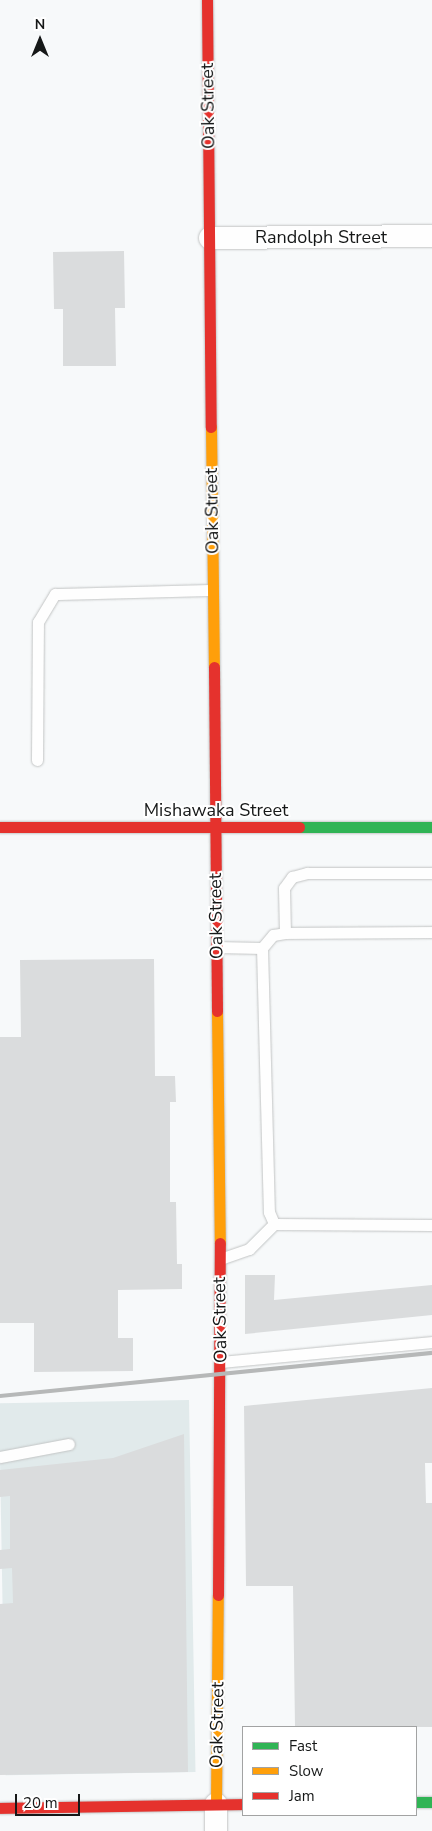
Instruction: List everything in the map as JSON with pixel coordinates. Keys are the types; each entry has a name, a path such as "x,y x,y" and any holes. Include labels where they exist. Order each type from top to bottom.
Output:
{"street":[{"name":"Oak Street","path":"207,0 221,1362 216,1831"},
{"name":"Randolph Street","path":"210,238 432,236"},
{"name":"Mishawaka Street","path":"0,827 432,827"},
{"path":"417,1802 432,1802"},
{"path":"0,1808 242,1804"}],"lane":[{"path":"37,760 38,622 55,594 213,590"},
{"path":"285,933 284,888 292,877 307,873 432,873"},
{"path":"274,1224 269,1212 262,948 273,935 285,933 432,932"},
{"path":"216,947 262,948"},
{"path":"220,1259 249,1249 274,1224 432,1225"},
{"path":"221,1362 432,1342"},
{"path":"0,1457 70,1444"}],"shaded area":[{"path":"189,1400 195,1772 6,1775 0,1403"}],"building":[{"path":"124,251 125,308 115,308 116,366 63,366 63,309 54,309 53,252"},
{"path":"154,959 155,1076 175,1076 176,1102 170,1102 170,1202 176,1202 177,1264 182,1264 182,1289 118,1290 118,1338 133,1338 133,1371 34,1372 34,1323 0,1323 0,1037 21,1037 20,960"},
{"path":"245,1275 275,1275 274,1300 432,1285 432,1315 245,1334"},
{"path":"432,1388 432,1463 425,1463 426,1503 432,1503 432,1727 295,1726 293,1586 246,1586 244,1406"},
{"path":"184,1434 188,1772 0,1775 0,1604 13,1603 12,1568 0,1569 0,1550 10,1549 10,1496 0,1497 0,1470 113,1458"}],"railway":[{"path":"0,1396 432,1353"}],"traffic: fast":[{"path":"299,827 432,827"},
{"path":"417,1802 432,1802"}],"traffic: slow":[{"path":"211,427 214,667"},
{"path":"217,1011 220,1243"},
{"path":"216,1804 218,1595"}],"traffic: jam":[{"path":"207,0 211,427"},
{"path":"214,667 217,1011"},
{"path":"0,827 299,827"},
{"path":"218,1595 220,1243"},
{"path":"0,1808 242,1804"}]}
